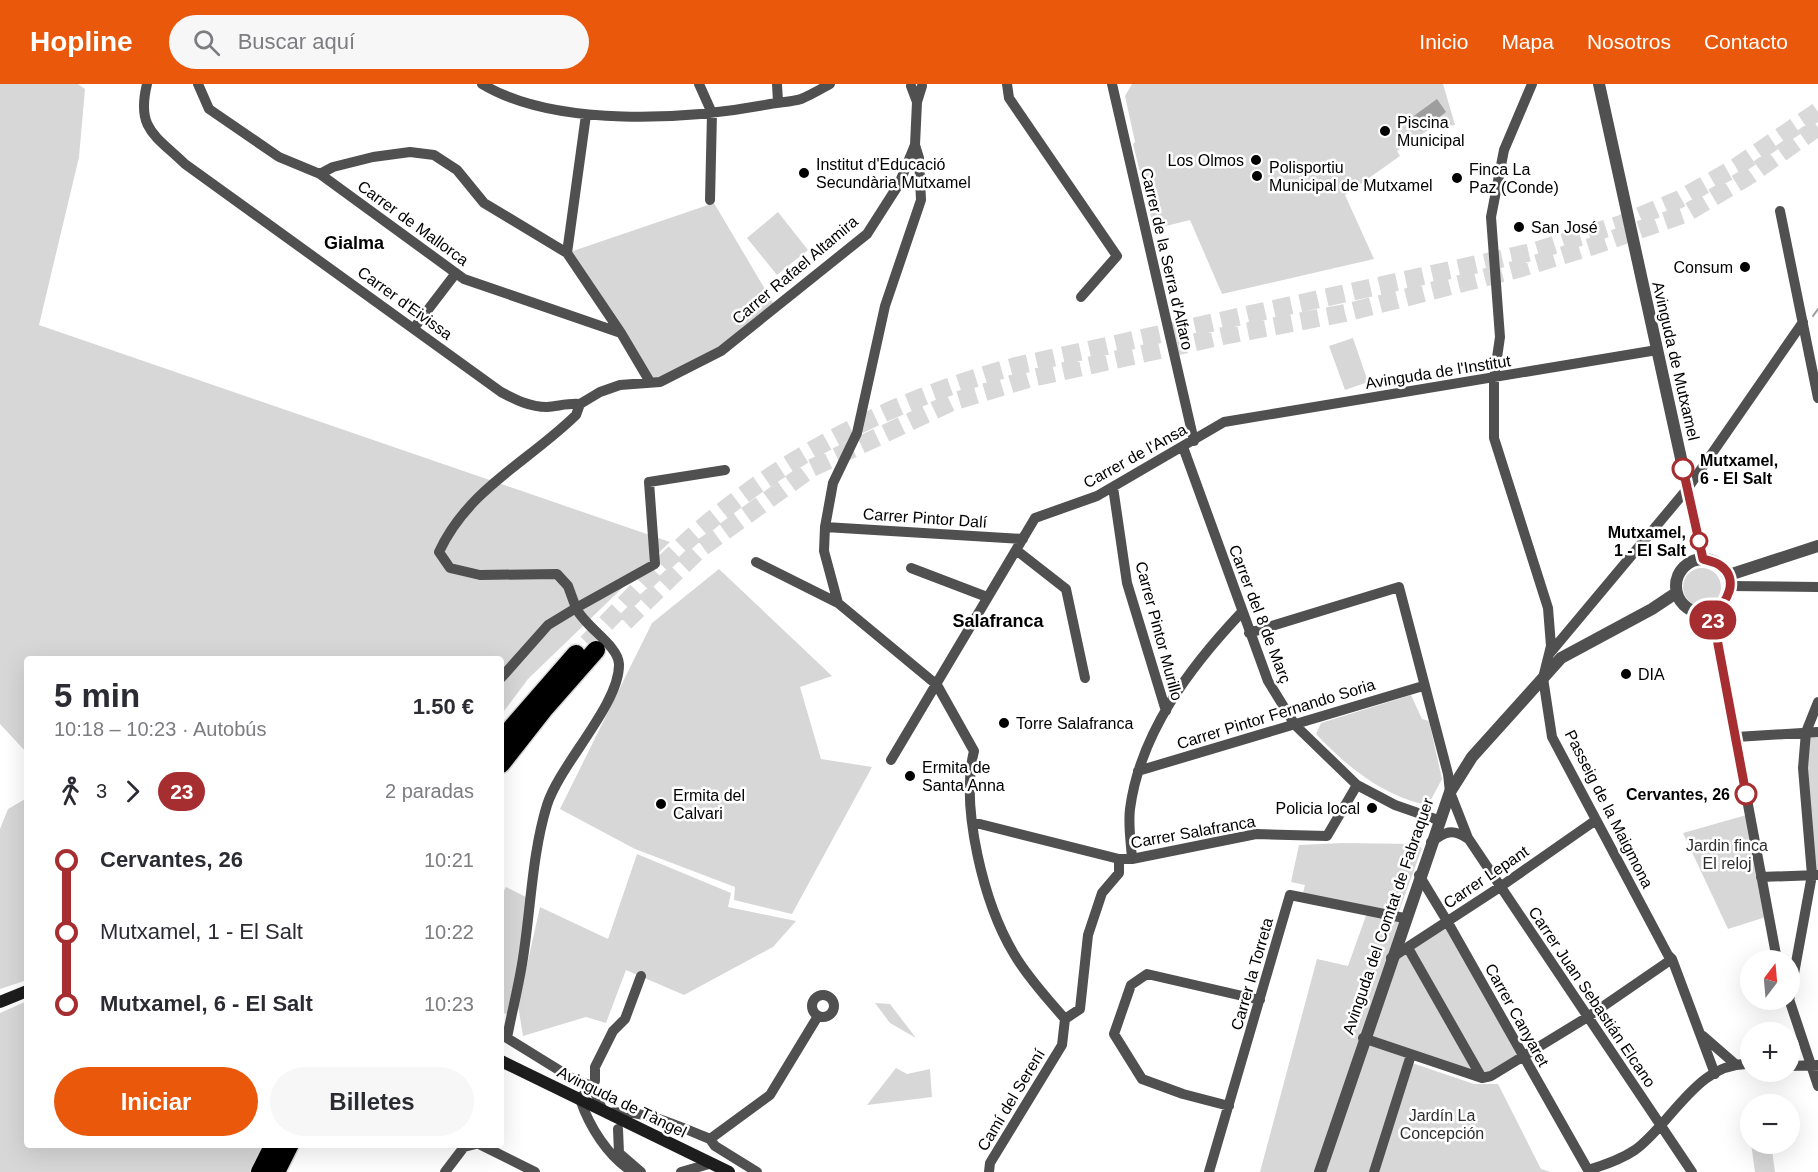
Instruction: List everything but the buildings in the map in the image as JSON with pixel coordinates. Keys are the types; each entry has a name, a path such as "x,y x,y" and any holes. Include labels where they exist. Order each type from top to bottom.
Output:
{"highway":[{"path":"504,736 558,672 592,646 504,760"},
{"path":"260,1172 272,1148"},
{"path":"276,1172 288,1148"}],"main road":[{"path":"0,1002 24,992"},
{"name":"Avinguda de Tàngel","path":"504,1062 605,1112 622,1125 729,1172"}],"street":[{"name":"Carrer d'Eivissa","path":"147,84 142,115 147,127 185,164 501,392 524,404 548,407 564,402 580,404"},
{"name":"Carrer de Mallorca","path":"198,84 209,109 279,157 320,174 464,279 621,333"},
{"path":"482,84 494,91 543,107 586,115 712,113 800,99 830,84"},
{"path":"699,84 712,113 710,200"},
{"path":"777,84 778,102"},
{"path":"1006,84 1009,98 1117,256 1081,297"},
{"name":"Carrer de la Serra d'Alfaro","path":"1112,84 1194,441"},
{"name":"Passeig de la Maigmona","path":"1532,84 1504,150 1491,217 1500,337 1494,378 1494,438 1545,594 1551,646 1543,678 1552,737 1668,956 1672,959 1715,1074"},
{"name":"Avinguda de Mutxamel","path":"1599,84 1703,559"},
{"name":"Carrer Rafael Altamira","path":"580,404 611,388 660,382 721,351 867,234 899,184 915,145 917,85"},
{"path":"567,254 586,115"},
{"path":"838,603 824,551 825,527 832,483 857,433 885,306 921,200 920,158 915,145"},
{"path":"320,174 333,167 373,157 410,152 434,155 457,170 484,203 567,254 621,333 650,382"},
{"path":"1780,211 1818,398"},
{"path":"414,328 456,273"},
{"path":"1549,654 1688,488 1803,322"},
{"name":"Avinguda de l'Institut","path":"1224,422 1657,350"},
{"path":"580,404 570,421 506,470 464,511 446,535 439,552 450,568 480,575 557,574 568,586 581,620 618,654 619,667 609,698 548,804 533,877 523,958 507,1038 575,1080 593,1084"},
{"name":"Carrer de l'Ansa","path":"891,760 1035,518 1097,496 1224,422"},
{"name":"Carrer del 8 de Març","path":"1183,447 1241,613 1268,681 1295,725 1357,785 1395,806 1438,820"},
{"path":"504,675 548,625 655,564 649,482 725,470"},
{"name":"Carrer Pintor Murillo","path":"1113,487 1127,583 1166,711"},
{"name":"Carrer Pintor Dalí","path":"825,527 1023,539"},
{"path":"1730,581 1818,546"},
{"path":"1016,550 1065,589 1085,678"},
{"path":"1703,559 1722,566 1730,581 1724,604 1712,612 1698,613 1686,608 1676,593 1676,580 1680,571 1691,561 1703,559"},
{"path":"756,562 838,603 937,685 974,751 969,773 972,822 990,906 1014,955 1065,1020 1080,1009 1088,935 1102,893 1119,873 1119,859"},
{"path":"911,568 987,597"},
{"path":"1730,581 1818,587"},
{"name":"Carrer Juan Sebastián Elcano","path":"1249,633 1399,587 1423,686 1448,774 1450,792 1468,838 1586,1018 1692,1172"},
{"name":"Avinguda del Comtat de Fabraquer","path":"1320,1172 1404,918 1450,792 1472,757 1561,658 1652,609 1676,593"},
{"path":"1712,612 1775,950"},
{"path":"1132,859 1130,810 1138,771 1147,746 1166,711 1208,648 1241,613"},
{"name":"Carrer Pintor Fernando Soria","path":"1138,771 1423,686"},
{"path":"1799,950 1815,875 1803,768 1818,702"},
{"path":"1736,737 1812,732"},
{"name":"Carrer Salafranca","path":"972,822 1119,859 1132,859 1256,834 1327,836 1357,785"},
{"name":"Carrer Lepant","path":"1391,958 1500,887 1596,820"},
{"path":"1430,843 1446,831 1458,832 1468,838"},
{"name":"Carrer Canyaret","path":"1419,875 1448,921 1588,1171"},
{"path":"1761,877 1815,875"},
{"name":"Carrer la Torreta","path":"1209,1172 1290,895 1404,918"},
{"path":"1408,948 1482,1077"},
{"path":"1363,1038 1482,1077 1491,1076 1586,1018 1672,959"},
{"path":"1229,1106 1183,1094 1142,1079 1114,1034 1131,985 1147,974 1260,1000"},
{"path":"641,976 625,1019 613,1031 595,1067 593,1084 605,1112 623,1111 646,1114 710,1139 715,1146 757,1172"},
{"path":"1793,1010 1814,1065 1818,1086"},
{"path":"710,1139 770,1095 818,1016"},
{"name":"Camí del Serení","path":"988,1172 990,1163 1062,1046 1065,1020"},
{"name":"Passeig de la Maigmona","path":"1701,1034 1734,1063"},
{"path":"1374,1172 1412,1055"},
{"path":"1588,1171 1614,1168 1636,1149 1698,1085 1734,1063 1740,1063"},
{"path":"593,1084 580,1099 585,1116 612,1154 633,1172"},
{"path":"596,1132 606,1134 622,1125"},
{"path":"622,1125 619,1153 641,1172"},
{"path":"445,1172 463,1148"},
{"path":"485,1148 535,1172"},
{"path":"681,1172 709,1164"}],"green space":[{"path":"0,84 78,84 85,89 79,157 39,325 670,542 528,679 504,711 504,656 24,656 24,750 0,724"},
{"name":"Polisportiu Municipal de Mutxamel","path":"1132,84 1443,84 1455,125 1430,129 1397,151 1400,156 1345,195 1374,259 1222,294 1190,220 1154,229 1133,144 1135,142 1125,96"},
{"path":"714,203 775,306 721,351 650,382 567,253"},
{"path":"778,212 808,250 777,275 747,238"},
{"path":"1353,338 1368,382 1345,390 1329,346"},
{"path":"1702,568 1709,569 1715,574 1720,580 1720,594 1715,600 1709,605 1702,606 1695,605 1689,600 1684,594 1683,587 1684,580 1689,574 1695,569"},
{"path":"719,569 832,676 800,687 821,759 872,767 792,914 734,900 735,887 635,849 560,809 652,623"},
{"path":"1411,695 1422,719 1429,721 1442,779 1428,805 1396,795 1367,779 1316,734 1321,723"},
{"path":"1806,732 1818,732 1818,876 1812,875"},
{"path":"24,800 24,981 0,989 0,829 8,809"},
{"name":"Jardin finca El reloj","path":"1750,814 1769,916 1728,929 1683,833"},
{"name":"Jardín La Concepción","path":"1416,844 1422,848 1398,914 1404,918 1391,957 1447,921 1523,1056 1482,1078 1411,1055 1412,1063 1474,1084 1498,1084 1541,1169 1551,1172 1260,1172 1317,959 1348,966 1368,910 1302,897 1305,885 1291,882 1299,845"},
{"path":"637,854 731,893 728,907 796,921 773,947 684,995 626,970 606,1023 586,1017 523,1036 518,1005 540,907 608,939"},
{"path":"506,887 530,899 511,1016 504,1013 504,891"},
{"path":"24,1002 24,1148 265,1148 253,1172 0,1172 0,1013"},
{"path":"875,1003 890,1004 916,1038 890,1023"},
{"path":"896,1068 907,1074 930,1069 932,1097 867,1105"},
{"path":"1753,1154 1773,1154 1775,1172 1755,1172"}],"shaded area":[{"path":"1437,99 1446,112 1421,131 1411,118"}],"waterway":[{"path":"1813,316 1818,309"}],"tunnel":[{"path":"587,643 673,554 722,511 799,458 840,434 882,414 926,395 1016,366 1532,252 1621,224 1680,199 1736,167 1818,111"},
{"path":"625,622 700,549 812,468 952,402 1028,379 1223,336 1345,313 1518,269 1590,247 1685,214 1747,177 1818,127"}],"bus line":[{"name":"23","path":"1683,469 1703,559 1722,566 1729,576 1729,596 1724,604 1712,612 1746,794"}],"place":[{"name":"Piscina Municipal","path":"1385,131"},
{"name":"Los Olmos","path":"1256,160"},
{"name":"Institut d'Educació Secundària Mutxamel","path":"804,173"},
{"name":"Polisportiu Municipal de Mutxamel","path":"1257,176"},
{"name":"Finca La Paz (Conde)","path":"1457,178"},
{"name":"San José","path":"1519,227"},
{"name":"Consum","path":"1745,267"},
{"name":"Mutxamel, 6 - El Salt","path":"1683,469"},
{"name":"Mutxamel, 1 - El Salt","path":"1699,541"},
{"name":"DIA","path":"1626,674"},
{"name":"Torre Salafranca","path":"1004,723"},
{"name":"Ermita de Santa Anna","path":"910,776"},
{"name":"Cervantes, 26","path":"1746,794"},
{"name":"Ermita del Calvari","path":"661,804"},
{"name":"Policia local","path":"1372,808"}],"district":[{"name":"Gialma","path":"354,243"},
{"name":"Salafranca","path":"998,621"}]}
